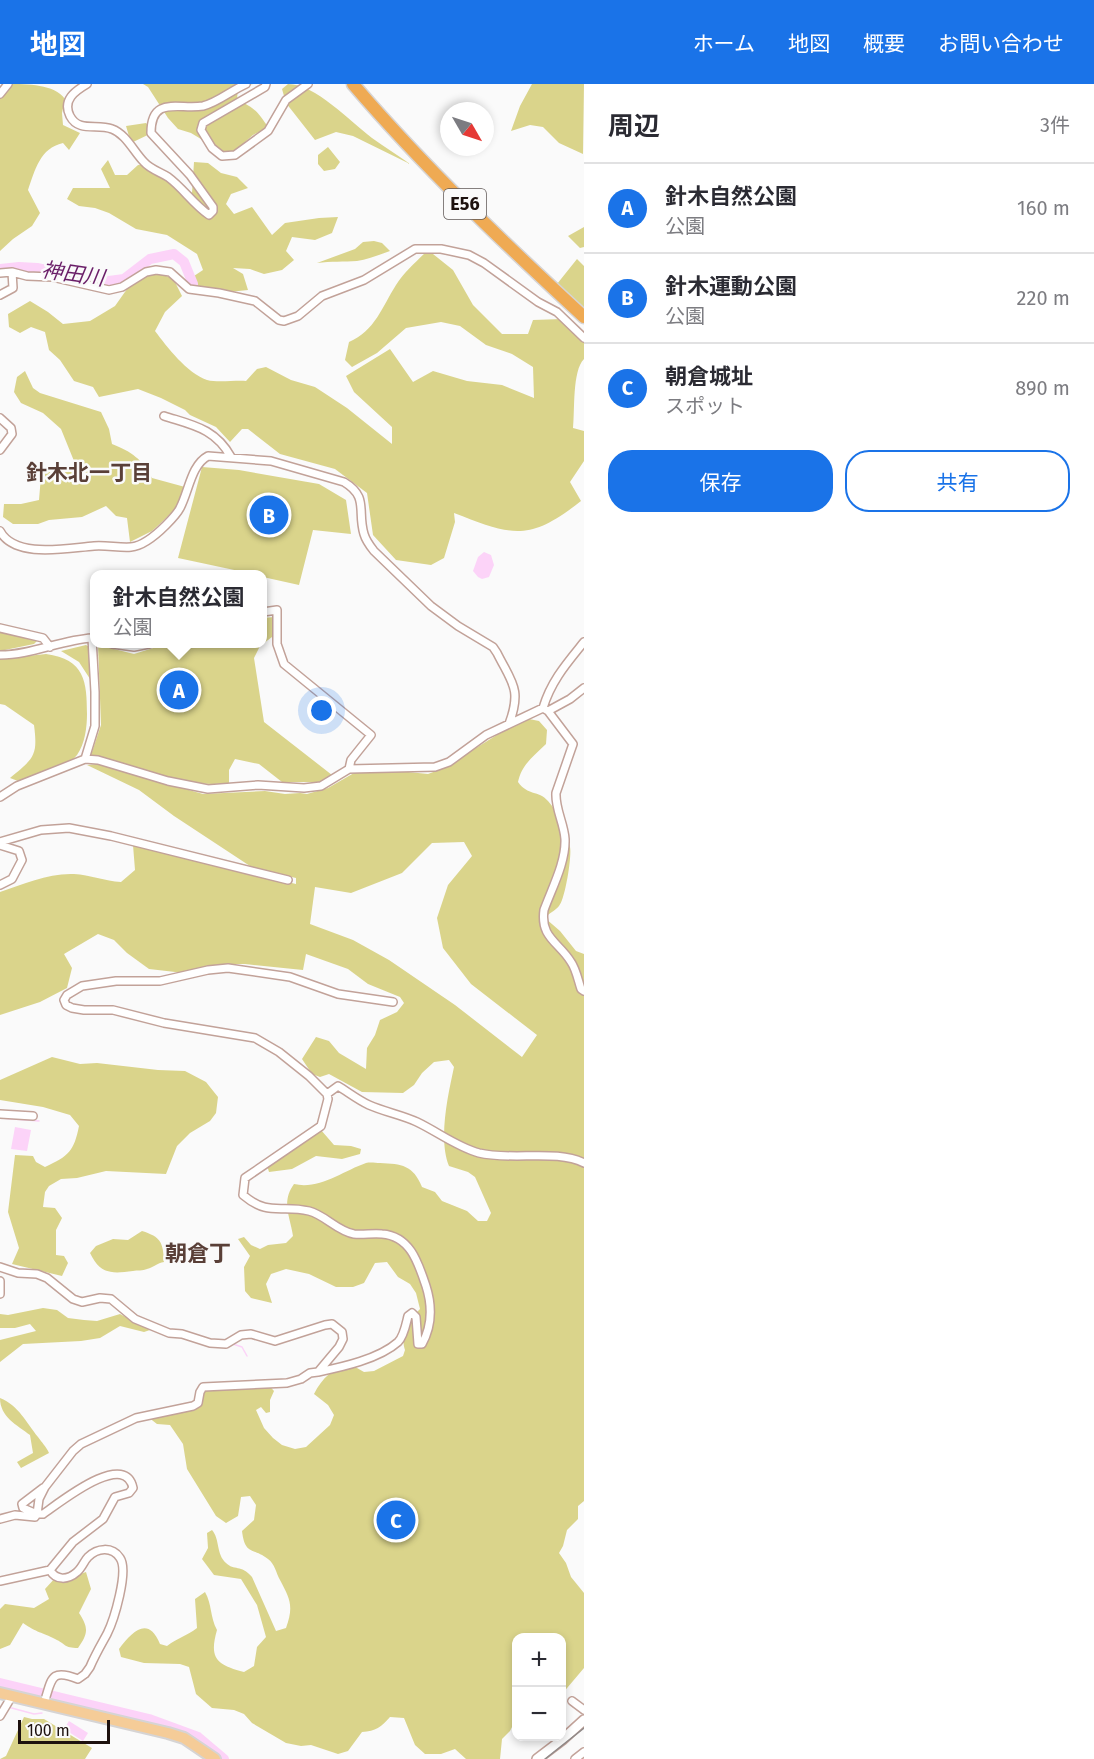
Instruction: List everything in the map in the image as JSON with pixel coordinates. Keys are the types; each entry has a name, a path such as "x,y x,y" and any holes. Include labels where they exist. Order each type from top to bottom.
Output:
{"highway":[{"name":"E56","path":"353,84 489,228 584,317"}],"main road":[{"path":"0,1693 12,1696 46,1697 184,1738 214,1759"},
{"path":"537,1759 584,1720"}],"street":[{"path":"0,94 8,84"},
{"path":"87,84 70,96 67,104 74,122 81,126 112,129 123,137 146,164 167,177 209,215 213,207 190,175 151,133 151,119 166,107 205,106 246,84"},
{"path":"266,84 266,87 203,123 201,130 204,138 222,156 235,155 268,131 286,100 308,84"},
{"path":"0,273 12,272 27,276 52,277 109,290 122,287 146,272 156,270 170,272 189,289 255,301 279,320 285,321 298,316 322,296 364,280 415,249 441,249 469,255 484,263 538,302 557,312 584,338"},
{"path":"0,295 13,288 12,272"},
{"path":"164,416 208,431 216,436 231,457"},
{"path":"0,418 11,428 12,434 0,450"},
{"path":"0,531 4,539 10,543 42,550 138,545 165,526 179,511 201,460 208,456 271,461 344,482 354,488 359,496 363,515 363,532 374,551 431,606 493,647 497,652 515,691 516,700 509,724"},
{"path":"267,611 277,610 277,644 284,664 371,735 351,760 349,769"},
{"path":"0,628 43,638 50,647"},
{"path":"0,655 14,655 78,639 90,638"},
{"path":"584,642 548,690 545,709 573,744 559,780 555,800 565,836 563,857 542,919 548,936 572,962 581,989 584,991"},
{"path":"85,759 95,726 93,648"},
{"path":"0,797 17,786 85,759 98,760 168,781 208,789 258,785 304,788 321,786 349,769 435,767 449,762 486,735 570,699 584,688"},
{"path":"0,843 41,830 69,828 111,836 288,880"},
{"path":"0,843 19,851 22,860 12,879 0,885"},
{"path":"37,1514 39,1498 45,1487 81,1444 136,1418 193,1406 198,1402 203,1387 287,1383 370,1357 398,1342 408,1316 412,1313 416,1317 418,1344 422,1344 430,1327 428,1293 418,1263 408,1246 396,1236 353,1234 309,1211 276,1210 262,1207 243,1195 245,1178 321,1126 327,1094 309,1076 279,1052 255,1038 164,1023 113,1010 72,1008 66,1005 64,1000 67,995 82,987 116,981 160,981 228,968 290,977 338,994 393,1002"},
{"path":"327,1094 338,1086 368,1105 414,1121 463,1147 481,1153 521,1158 561,1156 584,1163"},
{"path":"0,1114 33,1116"},
{"path":"0,1267 47,1278 66,1295 82,1302 100,1298 111,1299 135,1319 169,1333 182,1334 210,1343 226,1344 241,1335 251,1334 275,1341 332,1324 342,1332 343,1339 318,1372"},
{"path":"0,1281 0,1294"},
{"path":"0,1581 50,1570 73,1542 103,1519 116,1497 129,1493 133,1488 128,1478 118,1474 106,1474 43,1514 23,1508 22,1504 29,1497 45,1487"},
{"path":"0,1519 15,1515 35,1517 37,1514"},
{"path":"46,1697 51,1681 56,1675 63,1674 78,1680 86,1674 112,1621 124,1570 122,1560 108,1549 100,1550 89,1556 78,1571 71,1576 57,1578 50,1570"},
{"path":"0,1716 12,1696"},
{"path":"572,1701 584,1710"},
{"path":"575,1759 584,1752"}],"shaded area":[{"path":"7,84 40,86 60,94 65,99 62,113 63,125 80,133 69,150 63,143 44,155 28,190 40,213 32,226 0,251 0,96"},
{"path":"143,84 253,84 238,88 237,100 255,110 268,127 253,135 229,156 191,133 178,129 148,87"},
{"path":"288,84 309,90 321,97 372,138 410,164 353,136 336,132 315,140 286,103 282,89"},
{"path":"532,84 584,84 583,154 559,143 543,127 530,125 511,131 520,106"},
{"path":"146,123 154,132 131,143 126,126"},
{"path":"328,147 340,162 335,169 324,171 318,164 318,155"},
{"path":"108,160 115,175 127,175 138,165 148,164 153,174 164,177 192,193 194,162 208,163 221,173 237,177 248,188 231,194 226,204 234,214 252,207 272,235 285,223 338,217 332,233 315,240 292,237 286,251 294,260 282,270 264,274 250,269 233,268 243,274 248,290 217,292 199,290 191,278 203,270 197,254 167,235 136,229 109,213 79,206 67,199 73,188 110,188 101,169"},
{"path":"584,227 584,247 580,248 568,236"},
{"path":"363,242 382,243 390,251 357,261 317,263 355,249"},
{"path":"428,250 453,270 473,305 502,334 528,334 533,320 562,319 584,337 584,359 580,365 576,382 573,428 584,431 584,461 570,482 581,501 548,523 534,529 520,531 491,527 454,513 455,522 444,558 431,565 396,560 373,535 367,493 335,469 280,454 248,429 242,429 230,442 216,427 161,398 138,389 99,397 93,387 74,381 60,360 49,350 45,332 31,327 20,333 9,327 8,314 30,301 63,324 90,321 115,306 132,282 155,273 173,278 182,296 165,312 155,331 192,372 211,381 246,381 257,369 266,367 291,380 315,387 347,408 392,444 392,427 354,392 346,376 390,349 413,382 433,371 467,381 502,385 534,398 533,367 512,354 486,345 460,326 441,322 406,328 377,353 352,367 345,360 349,342 372,325 400,280"},
{"path":"577,259 584,266 584,308 557,284"},
{"path":"25,371 33,388 40,393 101,412 109,429 112,444 136,457 152,478 185,487 178,506 152,531 130,542 127,518 116,516 106,506 82,517 49,520 38,524 13,524 3,517 4,504 21,504 39,500 41,476 50,465 68,472 74,461 61,429 43,413 21,403 14,392 17,377"},
{"path":"202,467 239,470 319,484 346,500 351,534 313,530 299,585 267,578 267,570 234,570 178,558"},
{"path":"484,552 491,555 494,565 489,577 482,579 473,571 478,557"},
{"path":"274,617 272,637 267,641 267,618"},
{"path":"0,631 38,640 34,644 0,651"},
{"path":"86,645 91,648 92,682 79,662 61,651"},
{"path":"98,648 110,648 134,654 153,648 259,648 254,658 264,722 332,775 319,782 282,782 259,764 235,759 229,770 229,783 194,783 159,776 91,755 101,725"},
{"path":"46,654 69,661 81,674 87,702 85,735 80,751 72,760 18,781 10,778 32,756 35,744 34,725 0,704 0,659"},
{"path":"529,719 539,721 547,730 546,744 525,765 518,782 548,801 569,841 566,887 559,906 545,918 560,931 576,951 584,954 584,1501 578,1506 578,1519 567,1530 559,1553 571,1577 584,1593 584,1668 566,1689 566,1633 512,1633 512,1727 502,1739 500,1759 466,1759 455,1749 441,1754 425,1754 415,1745 404,1718 390,1717 378,1728 362,1732 348,1751 338,1754 311,1745 286,1743 252,1723 244,1714 234,1710 212,1708 196,1694 189,1667 180,1664 144,1663 121,1657 119,1649 140,1629 150,1630 160,1644 167,1646 190,1633 197,1628 195,1599 205,1592 217,1630 214,1647 217,1659 227,1666 244,1672 254,1666 257,1647 266,1637 257,1605 241,1579 214,1575 202,1559 208,1548 207,1533 212,1530 223,1559 229,1565 244,1570 252,1577 276,1631 286,1628 290,1614 288,1598 272,1563 263,1555 250,1550 243,1539 242,1531 254,1520 256,1505 250,1496 241,1497 238,1516 226,1523 216,1516 187,1469 183,1444 170,1425 157,1424 148,1417 156,1417 161,1411 201,1403 202,1393 220,1382 242,1383 264,1380 274,1391 270,1400 270,1412 266,1413 261,1407 256,1410 264,1428 282,1445 295,1449 306,1447 330,1425 334,1415 328,1405 314,1394 329,1374 350,1364 364,1372 374,1371 403,1356 404,1333 420,1309 416,1293 410,1284 398,1277 387,1262 375,1263 364,1283 353,1287 336,1287 309,1274 286,1269 271,1274 266,1284 272,1303 251,1298 245,1291 244,1267 250,1256 238,1239 244,1237 251,1245 260,1249 268,1245 286,1243 293,1236 287,1203 294,1184 322,1182 366,1163 395,1164 406,1167 415,1174 422,1187 435,1192 442,1201 467,1211 478,1221 487,1221 491,1213 475,1177 468,1172 449,1166 446,1155 445,1117 454,1067 449,1060 434,1062 422,1073 414,1085 403,1093 362,1092 329,1074 320,1077 312,1074 302,1059 316,1037 329,1041 339,1053 366,1069 367,1048 380,1020 397,1012 404,1003 400,997 368,984 348,969 306,954 303,970 228,964 184,973 149,969 114,940 98,934 64,954 72,968 67,988 40,1002 0,1015 0,892 36,880 64,874 121,882 135,870 133,845 296,884 296,878 253,868 139,790 87,765 97,764 203,794 265,791 307,794 328,788 354,773 398,771 428,774 444,768 500,733","holes":["464,842 472,856 448,885 437,918 443,948 471,984 537,1035 522,1057 455,1005 389,960 353,940 310,924 315,887 351,893 402,873 432,843"]},
{"path":"52,1057 80,1064 97,1063 185,1071 206,1082 218,1097 216,1113 210,1121 190,1133 177,1146 166,1174 106,1171 77,1178 61,1179 49,1186 45,1192 43,1207 55,1208 62,1218 56,1230 56,1255 64,1256 68,1263 62,1276 12,1264 19,1248 8,1212 15,1155 33,1156 36,1162 45,1167 69,1152 79,1126 70,1115 43,1107 0,1100 0,1080"},
{"path":"15,1127 31,1130 27,1151 11,1149"},
{"path":"321,1130 334,1145 361,1149 360,1154 342,1159 316,1156 292,1169 269,1172 266,1162 289,1153 295,1139"},
{"path":"142,1231 160,1241 164,1262 144,1270 112,1272 102,1269 90,1253 96,1246 113,1239 128,1240"},
{"path":"43,1308 57,1310 68,1318 84,1320 97,1321 120,1314 150,1330 144,1332 120,1326 100,1338 23,1344 0,1362 0,1340 36,1331 30,1324 15,1328 0,1328 0,1314 8,1315"},
{"path":"0,1398 7,1401 26,1420 49,1453 21,1468 17,1462 33,1453 30,1435 6,1415"},
{"path":"86,1572 91,1589 79,1613 86,1631 78,1648 67,1646 23,1623 10,1645 0,1649 0,1609 5,1604 34,1608 49,1599 45,1589 56,1577 69,1578"},
{"path":"24,1717 44,1719 92,1748 85,1759 0,1759 6,1756"},
{"path":"69,1721 88,1733 83,1741 64,1729"}],"waterway":[{"name":"神田川","path":"0,269 37,268 109,281 124,279 150,259 174,254 184,262 193,284"},
{"path":"0,1118 39,1121"},
{"path":"58,1291 70,1301"},
{"path":"254,1338 270,1343"},
{"path":"233,1344 242,1347 247,1356"},
{"path":"0,1683 149,1719 198,1737 224,1759"},
{"path":"8,1707 34,1714 42,1713"}],"tram line":[{"path":"545,1759 584,1728"}],"place":[{"name":"針木運動公園","path":"269,515"},
{"name":"針木自然公園","path":"179,690"},
{"name":"朝倉城址","path":"396,1520"}],"district":[{"name":"針木北一丁目","path":"89,473"},
{"name":"朝倉丁","path":"198,1253"}]}
